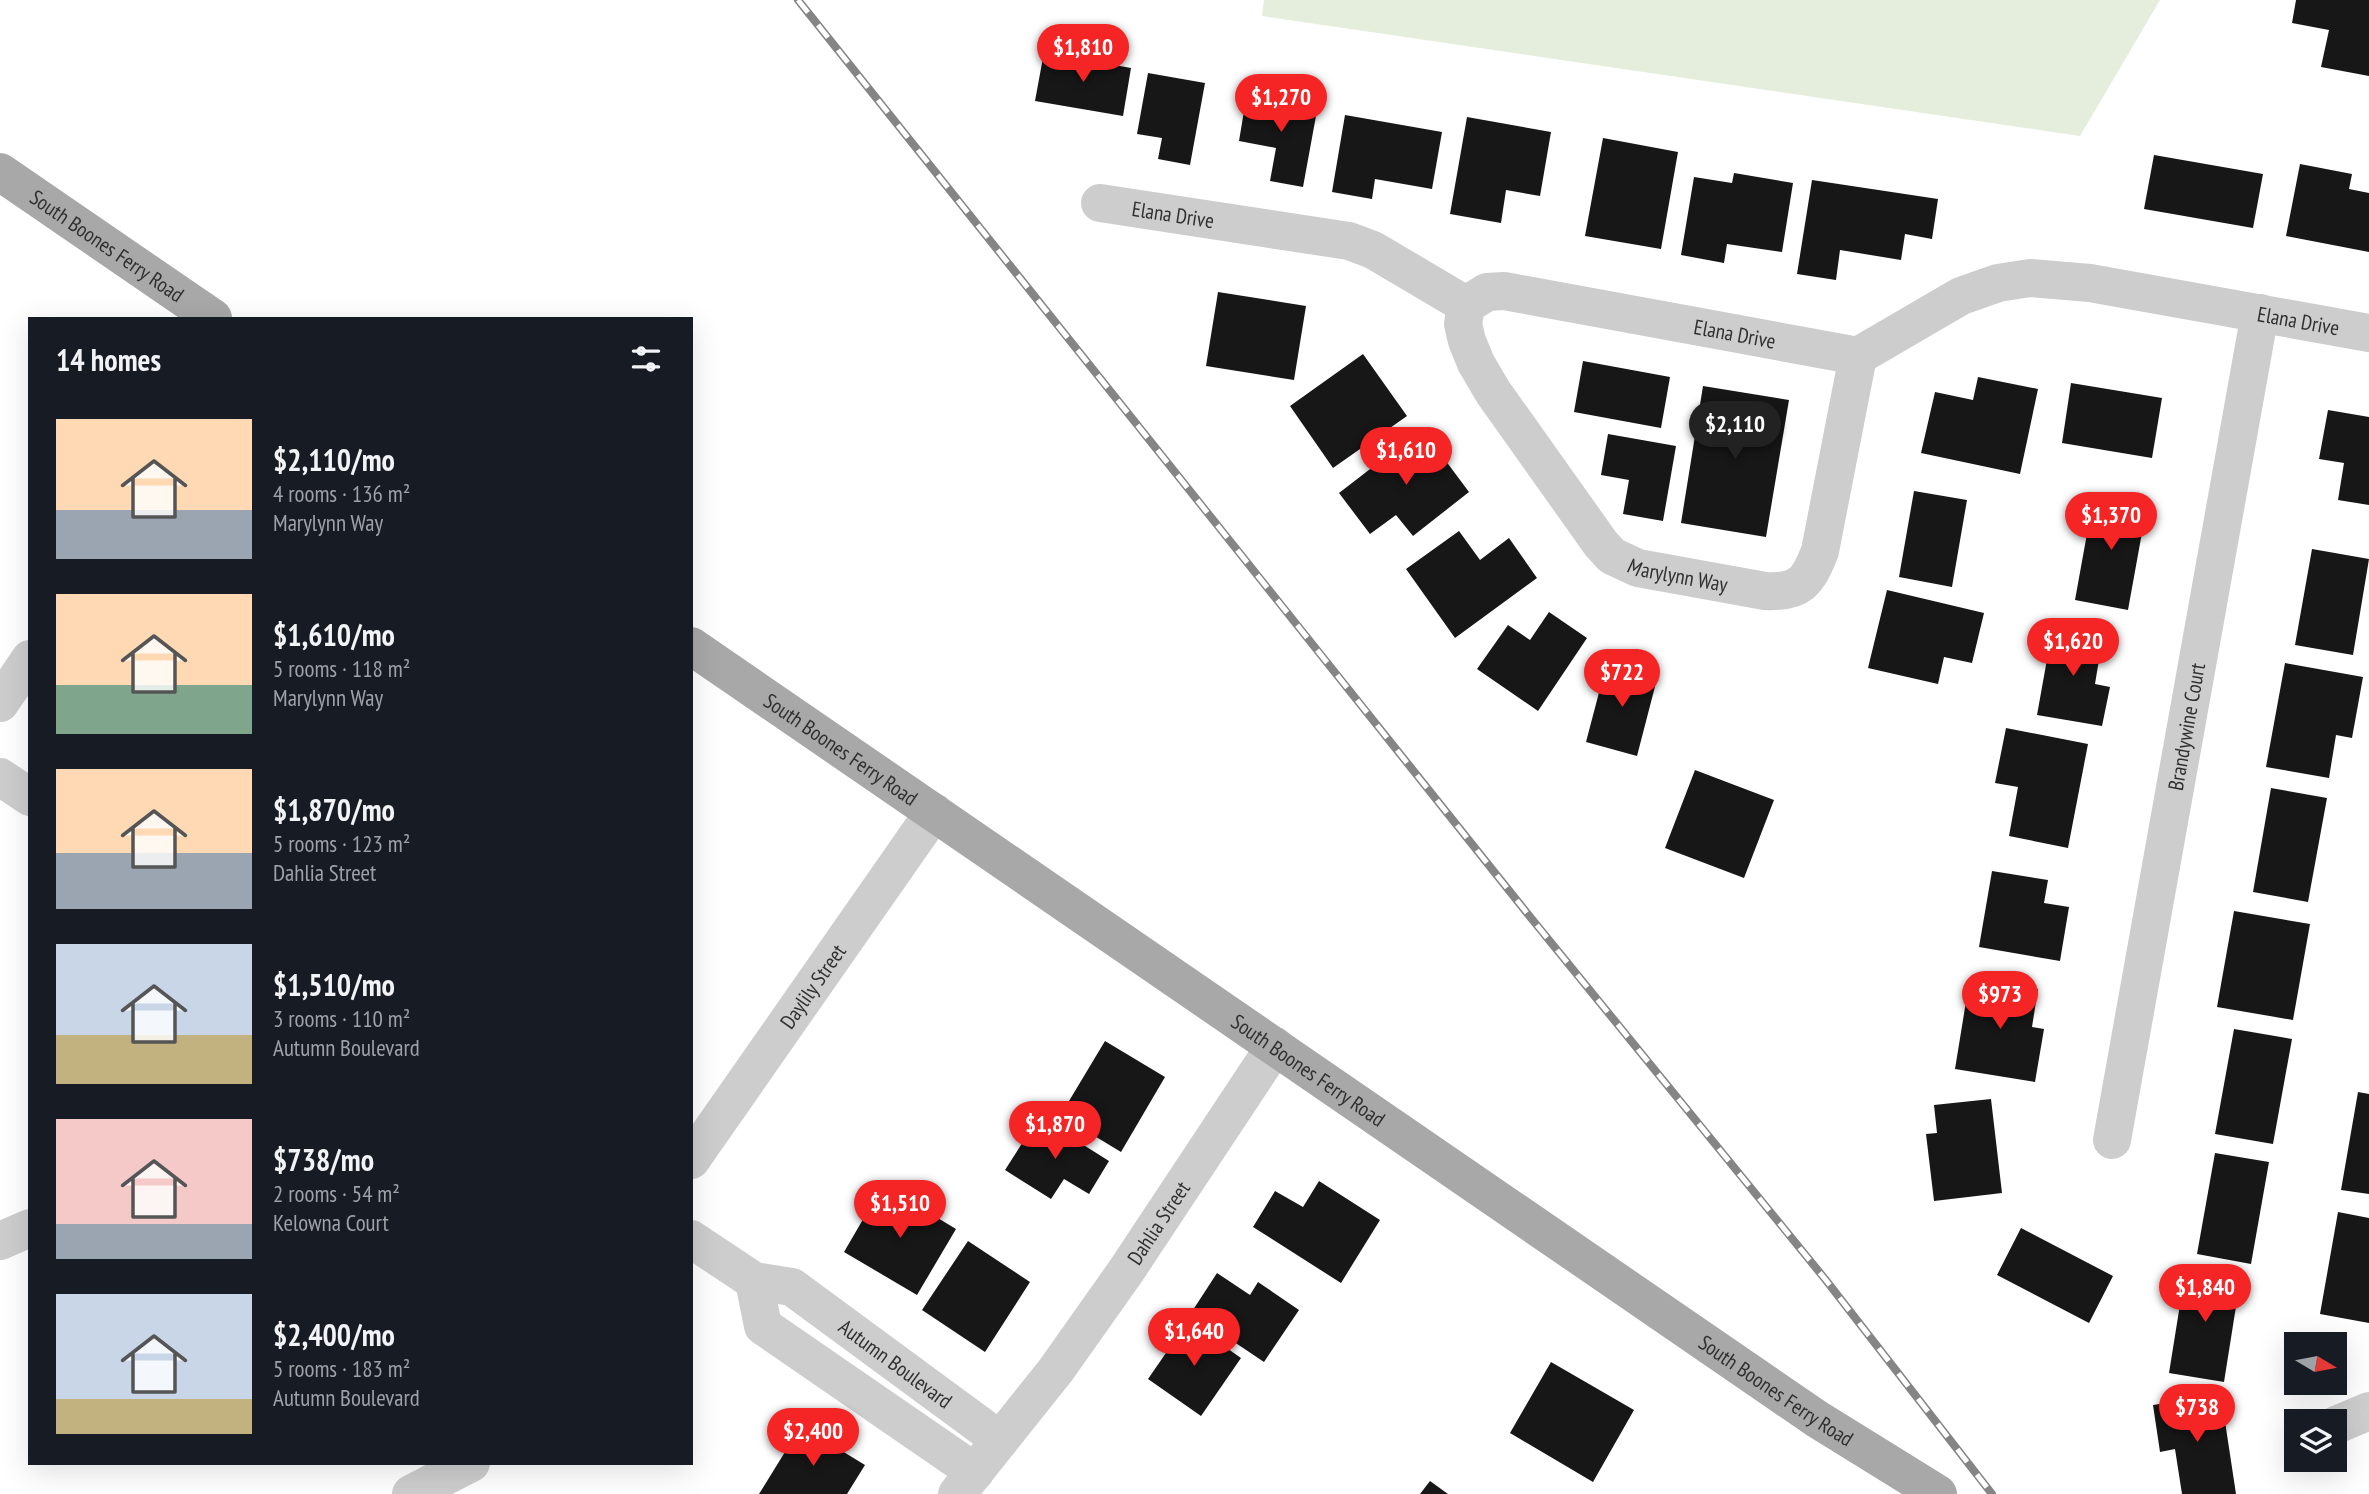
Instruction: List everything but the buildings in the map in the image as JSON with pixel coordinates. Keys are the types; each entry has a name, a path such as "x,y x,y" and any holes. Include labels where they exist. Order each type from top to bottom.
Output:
{"main road":[{"name":"South Boones Ferry Road","path":"0,172 212,317"},
{"name":"South Boones Ferry Road","path":"693,647 1817,1419 1931,1492"}],"street":[{"name":"Elana Drive","path":"1100,203 1349,241 1373,250 1466,305 1487,292 1504,291 1858,356 1961,296 1998,283 2030,278 2090,283 2369,333"},
{"name":"Marylynn Way","path":"1466,305 1463,324 1467,341 1493,392 1612,556 1638,568 1765,591 1783,592 1811,576 1820,551 1858,356"},
{"name":"Brandywine Court","path":"2112,1140 2260,313"},
{"path":"0,703 28,662"},
{"path":"0,777 28,796"},
{"name":"Daylily Street","path":"693,1157 934,812"},
{"name":"Dahlia Street","path":"966,1483 1056,1370 1275,1046"},
{"path":"0,1241 28,1229"},
{"path":"693,1240 754,1281"},
{"name":"Autumn Boulevard","path":"966,1483 763,1326 754,1281 792,1287 1000,1440"},
{"path":"411,1494 467,1465"}],"green space":[{"path":"1264,0 2160,0 2080,136 1262,16"}],"railway":[{"path":"798,0 1531,918 1825,1279 1992,1494"}]}
